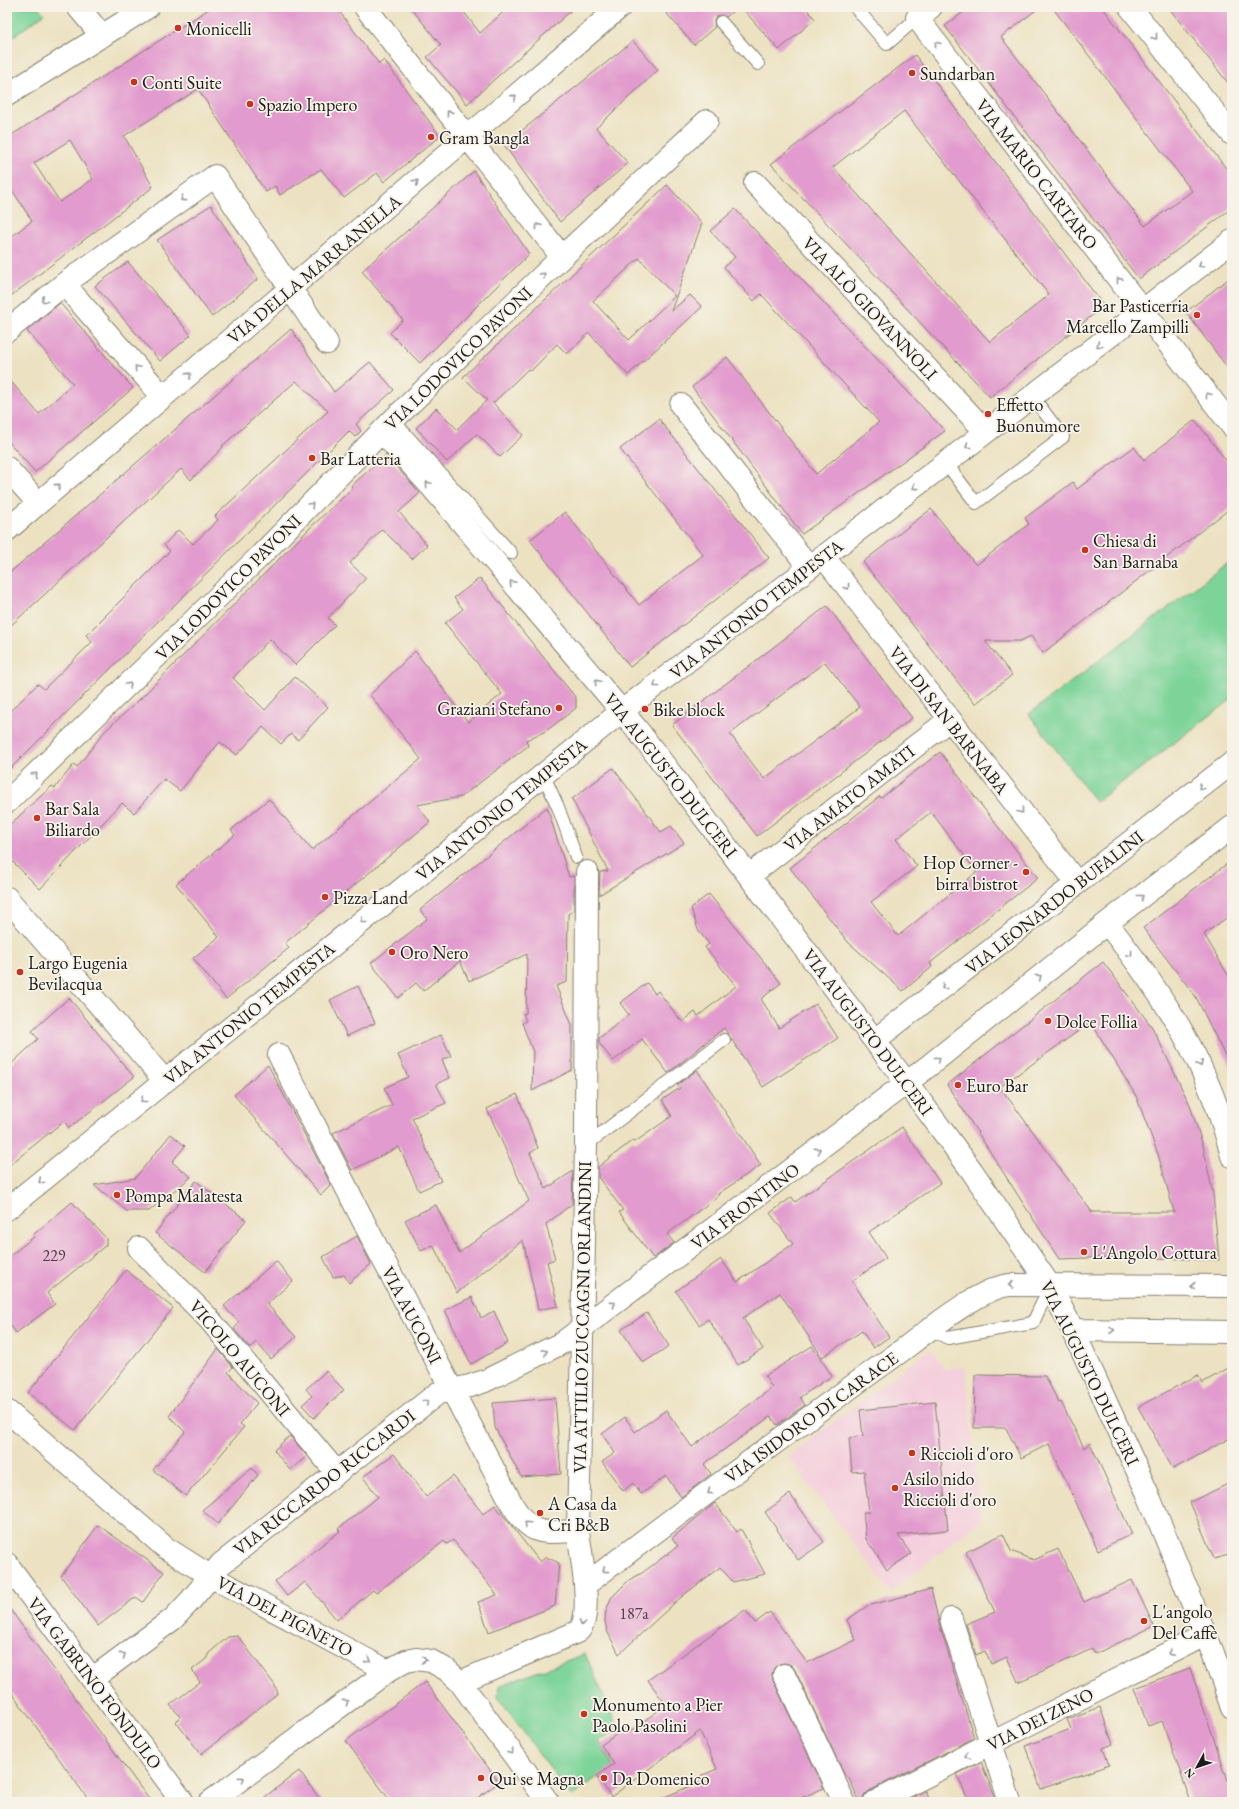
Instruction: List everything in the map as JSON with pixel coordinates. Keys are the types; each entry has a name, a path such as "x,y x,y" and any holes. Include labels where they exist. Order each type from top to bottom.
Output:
{"street":[{"path":"78,7 102,36"},
{"path":"7,95 148,7"},
{"path":"365,7 562,257"},
{"path":"1130,7 1232,134"},
{"name":"VIA DELLA MARRANELLA","path":"7,530 468,136 611,10"},
{"name":"VIA MARIO CARTARO","path":"924,13 1142,311 1232,426"},
{"name":"VIA LODOVICO PAVONI","path":"7,802 258,558 388,426 562,257 707,120"},
{"path":"7,331 64,284 215,176 327,343"},
{"name":"VIA ALÒ GIOVANNOLI","path":"755,183 986,432"},
{"path":"1032,396 1232,241"},
{"path":"64,284 163,397"},
{"name":"VIA ANTONIO TEMPESTA","path":"7,1209 622,711 1032,396"},
{"name":"VIA DI SAN BARNABA","path":"680,405 816,562 949,720 1077,882"},
{"name":"VIA AUGUSTO DULCERI","path":"388,426 430,485 622,711 875,1040 972,1171 1050,1286 1073,1330 1147,1492 1206,1635 1232,1708"},
{"path":"7,468 38,503"},
{"name":"VIA AMATO AMATI","path":"749,876 949,720"},
{"name":"VIA LEONARDO BUFALINI","path":"875,1040 1232,763"},
{"path":"907,1083 1107,923 1232,827"},
{"name":"VIA ATTILIO ZUCCAGNI ORLANDINI","path":"460,1682 579,1630 584,1622 585,1585 578,1532 586,1145 581,864"},
{"path":"7,898 165,1081"},
{"path":"1107,923 1151,982 1187,1039 1211,1089 1232,1156"},
{"name":"VIA AUCONI","path":"279,1055 451,1390 510,1501 526,1524 537,1531 578,1532"},
{"name":"VIA FRONTINO","path":"582,1328 907,1083"},
{"name":"VICOLO AUCONI","path":"139,1248 209,1318 337,1473"},
{"name":"VIA ISIDORO DI CARACE","path":"585,1585 966,1304 994,1288 1010,1285 1232,1286"},
{"name":"VIA RICCARDO RICCARDI","path":"92,1679 173,1619 221,1564 438,1393 485,1381 562,1343 582,1328"},
{"path":"1073,1330 1232,1332"},
{"name":"VIA DEL PIGNETO","path":"10,1413 166,1548 210,1576 388,1671"},
{"name":"VIA GABRINO FONDULO","path":"7,1564 183,1802"},
{"path":"951,1619 1010,1802"},
{"name":"VIA DEI ZENO","path":"875,1802 1206,1635"},
{"path":"210,1802 388,1671 411,1659 421,1659 441,1666 460,1682 548,1802"},
{"path":"784,1675 844,1802"}],"lane":[{"path":"855,7 887,44 924,13"},
{"path":"720,22 758,64"},
{"path":"946,463 976,503 1063,437 1032,396"},
{"path":"388,426 511,553"},
{"name":"VIA ATTILIO ZUCCAGNI ORLANDINI","path":"543,774 581,864"},
{"path":"586,1145 724,1040"},
{"path":"931,1330 948,1338 1033,1323 1050,1286"}],"shaded area":[{"name":"Asilo nido Riccioli d'oro","path":"930,1349 945,1369 965,1366 981,1520 891,1592 788,1457"}],"green space":[{"path":"7,7 38,7 44,14 7,41"},
{"path":"1230,561 1232,564 1232,699 1096,802 1029,714"},
{"path":"585,1654 618,1728 599,1741 613,1765 571,1797 498,1697 499,1686"}],"building":[{"path":"212,7 336,7 379,64 384,60 440,136 384,182 377,173 344,198 321,169 280,195 275,186 266,192 198,89 124,136 153,187 7,299 7,240 32,221 7,182 7,138","holes":["70,140 93,179 60,202 34,163"]},
{"path":"410,7 460,7 480,33 509,7 575,7 467,104 427,57 441,45"},
{"path":"661,7 738,7 726,17 720,15 716,16 714,20 715,27 694,45"},
{"path":"741,7 805,7 815,19 779,50"},
{"path":"970,7 1040,7 1001,37 1145,226 1192,191 1052,7 1102,7 1232,176 1232,208 1139,279 945,26"},
{"path":"1168,7 1232,7 1232,88"},
{"path":"633,41 658,70 596,128 628,163 560,222 504,145"},
{"path":"915,55 1104,306 990,397 771,164","holes":["904,111 1049,295 990,342 833,167"]},
{"path":"474,171 529,254 420,363 390,333 403,320 362,271"},
{"path":"667,185 702,223 671,311 690,295 702,307 628,375 589,333 567,354 557,344 531,371 528,369 493,403 523,435 500,457 477,434 447,462 416,428 436,408 457,429 487,400 463,377","holes":["639,258 675,296 629,340 593,301"]},
{"path":"211,205 258,279 212,317 157,240"},
{"path":"735,209 945,431 802,534 692,387 727,357 816,474 879,422 761,294 754,301 724,267 735,257 710,231"},
{"path":"128,262 191,335 160,361 95,286"},
{"path":"1232,276 1232,374 1186,312"},
{"path":"60,303 133,388 35,472 7,440 7,377 39,414 73,384 27,331"},
{"path":"291,329 334,392 370,362 394,390 356,424 361,431 355,437 349,431 7,772 7,714 38,684 44,689 92,642 86,635 170,551 164,545 178,530 193,544 218,520 215,516 328,411 296,381 222,446 223,447 191,480 181,469 7,629 7,575"},
{"path":"659,419 769,558 630,667 530,540 565,512 639,605 703,555 620,449"},
{"path":"1195,420 1232,468 1232,507 1043,653 1031,636 1020,641 985,641 1012,675 975,704 863,562 931,509 976,565 1029,524 1025,518 1073,482 1077,489 1134,447 1144,460"},
{"path":"386,455 420,493 399,512 427,545 412,559 382,529 350,563 366,578 328,618 335,625 295,665 270,639 233,678 265,710 295,677 328,707 298,740 291,734 281,744 263,727 237,755 220,742 180,791 164,779 134,813 122,803 40,889 7,856 7,827 52,786 55,788 74,764 77,767 105,731 135,704 313,525 353,488 351,486"},
{"path":"480,578 576,698 576,708 546,731 526,740 528,746 461,797 417,805 430,822 285,943 289,948 226,999 193,958 219,937 176,884 235,835 231,830 269,799 312,850 421,759 370,695 415,651 468,722 502,694 445,623 463,609 454,598"},
{"path":"827,606 912,718 757,836 672,725","holes":["825,662 860,707 764,779 730,734"]},
{"path":"940,752 1038,878 930,963 932,967 903,991 848,942 790,868 880,796 881,798","holes":["931,812 977,872 898,936 871,902 917,866 896,839"]},
{"path":"613,768 661,832 671,826 684,843 599,895 600,872 608,871 572,799"},
{"path":"547,807 569,877 574,876 574,910 568,914 567,982 556,986 572,1025 572,1070 532,1091 533,1052 522,1023 526,1021 523,1014 526,1013 527,954 469,981 460,961 423,991 416,983 398,998 371,963 427,919 420,910"},
{"path":"1232,860 1232,914 1204,934 1232,982 1232,1070 1196,997 1143,928"},
{"path":"709,894 781,983 761,999 779,1028 816,1004 838,1038 763,1087 724,1028 668,1073 642,1039 613,1061 599,1043 599,1038 629,1015 620,1003 647,983 655,994 658,991 682,1022 695,1012 698,1016 736,986 705,947 709,944 698,930 691,908"},
{"path":"1103,962 1152,1027 1190,1105 1203,1146 1213,1194 1219,1260 1118,1257 1059,1259 947,1085","holes":["1091,1022 1136,1096 1158,1154 1174,1212 1092,1212 1000,1087"]},
{"path":"358,986 375,1023 347,1036 330,1000"},
{"path":"69,998 134,1077 69,1128 64,1121 7,1167 7,1068 38,1039 32,1031"},
{"path":"441,1035 451,1056 442,1060 450,1078 436,1084 446,1103 412,1118 441,1181 419,1191 399,1147 352,1170 333,1133 392,1105 384,1088 408,1077 398,1055"},
{"path":"268,1065 331,1185 321,1195 234,1095"},
{"path":"697,1070 761,1165 718,1194 719,1196 667,1234 674,1243 653,1258 619,1212 623,1210 598,1177 598,1167 633,1140 635,1142 672,1116 662,1100 680,1088 677,1085"},
{"path":"517,1094 538,1148 530,1153 546,1189 573,1171 572,1204 546,1224 555,1259 547,1262 558,1306 538,1310 523,1240 457,1293 433,1245 421,1251 405,1220 436,1205 459,1253 529,1201 487,1109"},
{"path":"902,1127 940,1183 869,1232 886,1258 852,1281 889,1337 873,1348 862,1331 822,1357 780,1293 743,1318 763,1349 738,1365 708,1319 699,1325 676,1291 721,1259 737,1282 793,1244 770,1213 792,1197 795,1202"},
{"path":"171,1134 185,1146 172,1162 191,1177 149,1211 127,1211 94,1185 135,1178"},
{"path":"196,1181 246,1220 205,1272 155,1233"},
{"path":"72,1202 106,1238 106,1245 47,1293 55,1304 16,1333 7,1320 7,1258 34,1237 33,1235"},
{"path":"357,1236 371,1264 349,1283 344,1275 333,1277 323,1257"},
{"path":"276,1261 293,1281 267,1304 296,1337 271,1359 256,1342 250,1348 234,1329 239,1323 224,1306"},
{"path":"126,1270 173,1308 75,1430 28,1393"},
{"path":"472,1297 481,1318 494,1311 508,1343 471,1364 445,1310"},
{"path":"647,1313 669,1346 643,1363 621,1330"},
{"path":"812,1346 832,1376 800,1397 805,1405 777,1425 771,1416 704,1464 711,1474 681,1497 666,1476 641,1494 633,1483 623,1491 602,1462 615,1453 602,1434 625,1417 635,1432 666,1410 692,1447 772,1388 765,1376"},
{"path":"218,1349 233,1367 228,1372 257,1403 240,1424 244,1427 186,1496 153,1470 185,1432 169,1416"},
{"path":"1232,1366 1232,1437 1173,1469 1138,1407 1198,1375 1202,1383"},
{"path":"326,1371 344,1390 314,1418 302,1405 312,1396 306,1389"},
{"path":"975,1375 1045,1376 1059,1403 1061,1402 1084,1448 1090,1443 1132,1534 1098,1550 1049,1444 1021,1458 1006,1428 974,1428"},
{"path":"555,1398 561,1474 521,1477 495,1428 493,1403"},
{"name":"Riccioli d'oro","path":"935,1402 948,1530 898,1535 911,1554 887,1570 866,1539 863,1512 869,1512 864,1471 852,1472 849,1438 863,1436 860,1410"},
{"path":"290,1436 307,1456 290,1470 274,1450"},
{"path":"394,1454 426,1497 453,1476 483,1514 495,1505 540,1562 546,1557 559,1563 555,1606 489,1632 478,1602 497,1595 453,1540 447,1544 444,1541 376,1593 373,1590 337,1620 305,1582 287,1596 275,1581 340,1531 338,1529 378,1497 363,1477"},
{"path":"252,1468 258,1475 218,1524 202,1510"},
{"path":"1232,1482 1232,1554 1214,1559 1190,1502"},
{"path":"790,1494 824,1542 798,1560 765,1512"},
{"path":"715,1503 737,1532 741,1529 765,1574 733,1582 720,1567 680,1598 619,1654 607,1631 605,1621 606,1611 611,1598 629,1580 642,1573 678,1546 672,1538"},
{"path":"98,1525 164,1572 143,1602 136,1597 98,1626 61,1576"},
{"path":"1003,1534 1011,1551 1034,1560 1058,1549 1084,1602 1132,1580 1154,1626 1095,1654 1092,1649 1018,1682 1007,1657 991,1664 985,1651 976,1655 966,1624 995,1612 966,1552"},
{"path":"931,1589 939,1623 974,1738 869,1791 864,1796 863,1802 860,1802 848,1777 846,1778 795,1670 791,1665 785,1663 779,1664 774,1668 772,1674 773,1680 824,1788 792,1802 653,1802 702,1781 700,1776 717,1769 700,1731 611,1797 597,1776 614,1764 601,1745 627,1727 630,1731 666,1705 648,1680 745,1610 755,1623 770,1612 807,1663 856,1640 847,1620 867,1606"},
{"path":"7,1605 151,1802 90,1802 7,1686"},
{"path":"238,1636 274,1684 278,1693 201,1754 176,1722 180,1716 170,1705 200,1682 192,1670 206,1659 209,1653 228,1637"},
{"path":"1190,1668 1232,1792 1232,1802 1191,1802 1162,1721 1148,1726 1134,1688"},
{"path":"425,1682 499,1782 472,1802 391,1802 346,1741"},
{"path":"1100,1707 1113,1744 1103,1748 1109,1765 1041,1789 1025,1746 1071,1729 1067,1719"},
{"path":"981,1762 997,1802 969,1802 957,1774"},
{"path":"299,1771 322,1802 258,1802"},
{"path":"925,1791 931,1802 903,1802"}],"place":[{"name":"Monicelli","path":"178,28"},
{"name":"Sundarban","path":"912,73"},
{"name":"Conti Suite","path":"134,82"},
{"name":"Spazio Impero","path":"250,104"},
{"name":"Gram Bangla","path":"431,137"},
{"name":"Bar Pasticerria Marcello Zampilli","path":"1197,315"},
{"name":"Effetto Buonumore","path":"988,414"},
{"name":"Bar Latteria","path":"312,458"},
{"name":"Chiesa di San Barnaba","path":"1085,550"},
{"name":"Graziani Stefano","path":"559,708"},
{"name":"Bike block","path":"645,709"},
{"name":"Bar Sala Biliardo","path":"37,818"},
{"name":"Hop Corner - birra bistrot","path":"1026,872"},
{"name":"Pizza Land","path":"325,897"},
{"name":"Oro Nero","path":"392,952"},
{"name":"Largo Eugenia Bevilacqua","path":"20,972"},
{"name":"Dolce Follia","path":"1048,1021"},
{"name":"Euro Bar","path":"958,1085"},
{"name":"Pompa Malatesta","path":"117,1195"},
{"name":"L'Angolo Cottura","path":"1084,1252"},
{"name":"Riccioli d'oro","path":"912,1453"},
{"name":"Asilo nido Riccioli d'oro","path":"895,1488"},
{"name":"A Casa da Cri B&B","path":"540,1513"},
{"name":"L'angolo Del Caffè","path":"1144,1621"},
{"name":"Monumento a Pier Paolo Pasolini","path":"584,1714"},
{"name":"Qui se Magna","path":"481,1778"},
{"name":"Da Domenico","path":"604,1778"}]}
